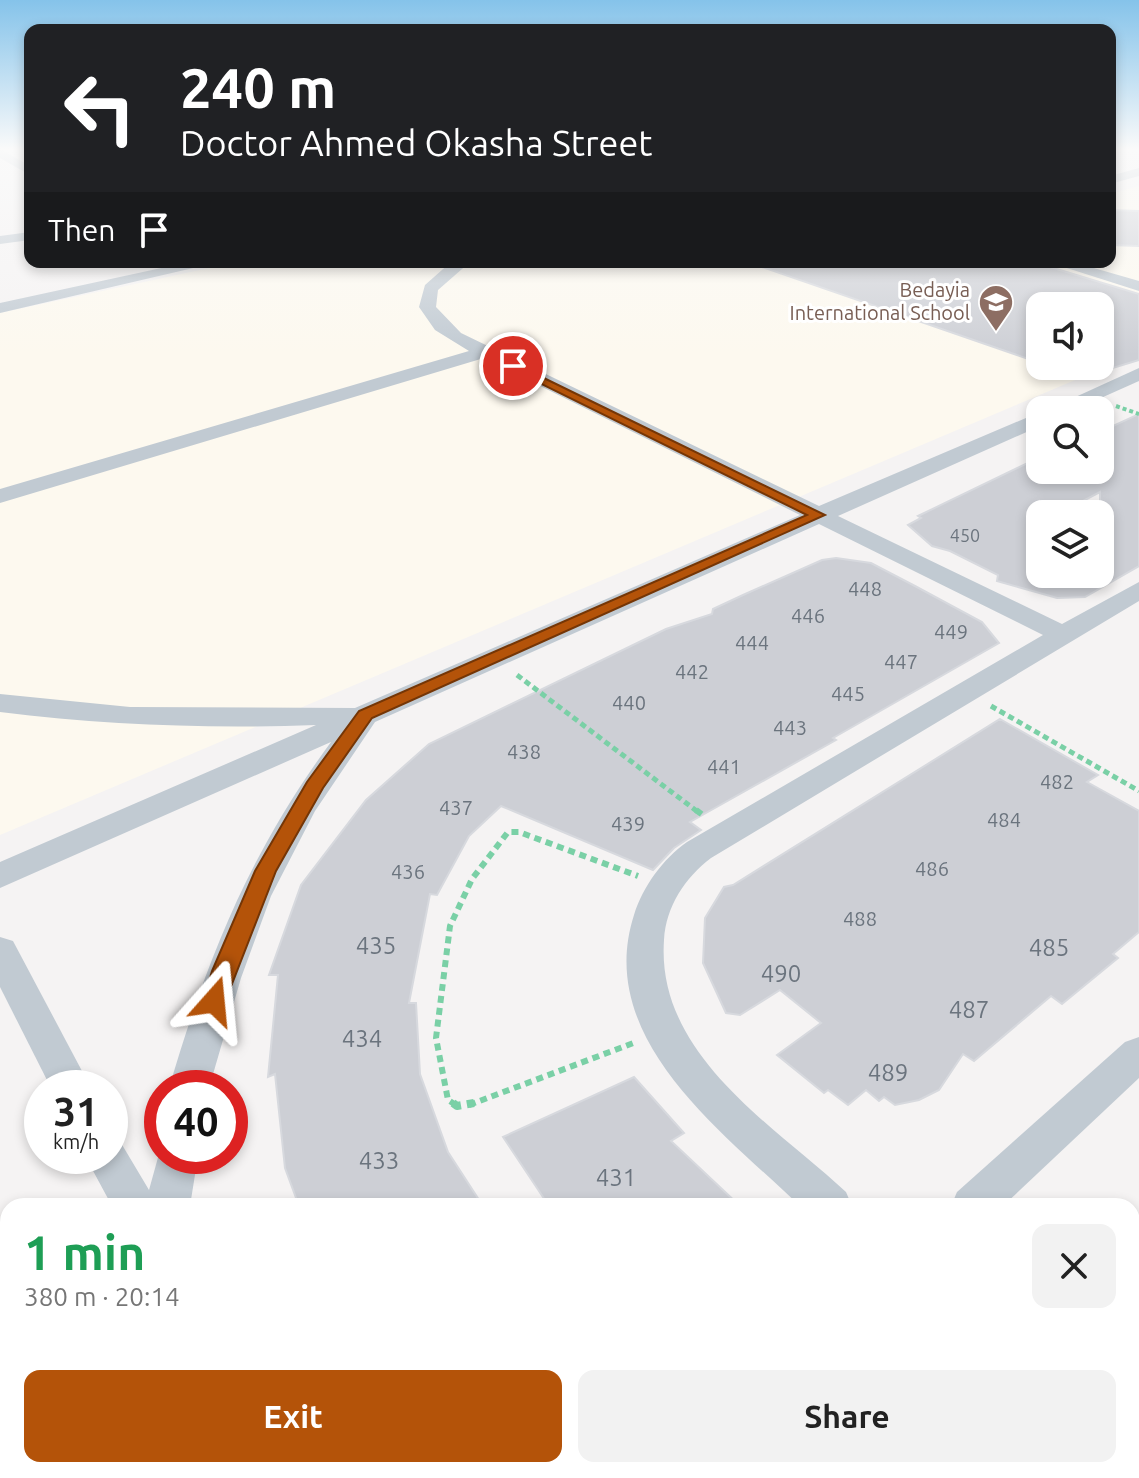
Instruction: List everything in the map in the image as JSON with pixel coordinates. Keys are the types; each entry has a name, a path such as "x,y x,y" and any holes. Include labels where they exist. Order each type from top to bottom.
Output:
{"street":[{"path":"0,240 24,237"},
{"path":"1116,264 1139,271"},
{"path":"0,308 184,268"},
{"path":"454,268 431,286 425,298 427,312 446,331 1064,635"},
{"path":"1077,268 1139,286"},
{"path":"0,300 47,298"},
{"path":"0,320 47,298"},
{"path":"0,496 485,352"},
{"path":"1090,396 1135,377"},
{"path":"0,876 1026,424"},
{"path":"822,1198 685,1065 663,1032 647,992 642,954 648,918 664,886 691,856 727,833 1139,590"},
{"path":"0,703 139,717 252,720 365,715"},
{"path":"194,1070 223,971 266,871 314,786 365,715"},
{"path":"0,951 62,1070"},
{"path":"982,1198 1139,1053"},
{"path":"117,1174 132,1198"},
{"path":"141,1198 162,1174"}],"path":[{"path":"494,658 727,833"},
{"path":"966,692 1139,791"},
{"path":"663,1032 466,1106 457,1106 448,1100 436,1038 450,926 472,879 508,832 519,832 664,886"}],"shaded area":[{"path":"1116,217 1139,217 1139,353 1114,364 1114,292 1026,292 1026,380 1075,380 1037,396 1026,396 1026,401 0,835 0,313 209,268 1116,268"}],"building":[{"path":"1116,217 1139,217 1139,246 1116,245"},
{"name":"Bedayia International School","path":"765,268 1054,268 1139,294 1139,360 1114,368 1114,292 1026,292 1026,358"},
{"path":"1139,414 1139,566 1114,580 1114,500 1100,500 1100,492 1085,500 1026,500 1026,588 1101,588 1085,597 1057,598 997,581 998,575 950,551 932,546 908,525 921,518 918,516 1026,464 1026,484 1114,484 1114,426"},
{"path":"836,558 871,563 982,622 999,643 690,822 701,830 674,848 653,870 501,806 469,836 437,895 430,894 409,1003 416,1003 420,1074 448,1152 478,1198 296,1198 285,1168 275,1074 268,1077 278,975 269,975 301,885 366,800 429,744 666,629 712,614 713,609 822,560"},
{"path":"1000,719 1098,775 1087,782 1139,811 1139,932 1113,954 1118,958 1062,1004 1051,996 974,1061 963,1054 939,1090 919,1100 895,1105 884,1097 879,1101 866,1090 848,1105 828,1090 824,1093 777,1055 821,1023 780,990 740,1015 726,1013 703,963 705,918 724,887 733,885"},
{"path":"634,1077 684,1133 671,1141 732,1198 544,1198 503,1137"}],"place":[{"name":"Bedayia International School","path":"996,333"}],"route":[{"path":"214,1001 223,971 266,871 314,786 365,715 818,515 513,366"}]}
